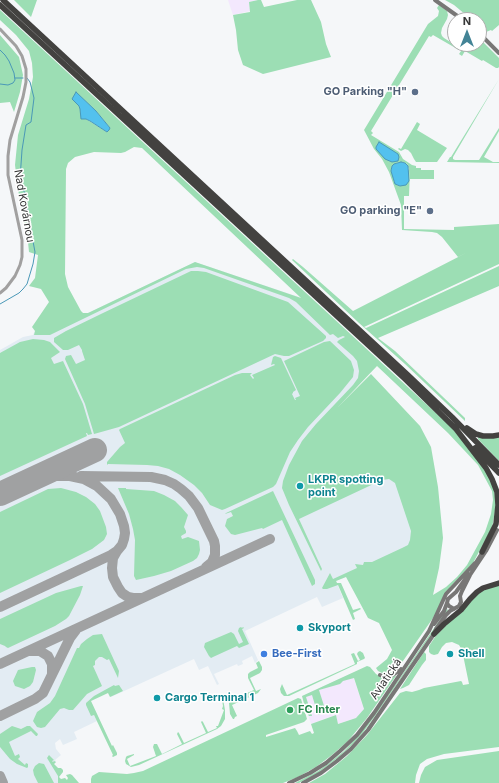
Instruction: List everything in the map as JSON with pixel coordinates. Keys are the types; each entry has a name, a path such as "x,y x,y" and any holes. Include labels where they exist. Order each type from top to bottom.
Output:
{"highway":[{"path":"3,0 388,356 452,417 499,465"},
{"path":"0,5 405,380 499,472"},
{"path":"452,417 469,430 479,435 490,437 499,435"},
{"path":"456,429 486,468 494,483 496,492 498,505 496,524 482,552"},
{"path":"432,632 461,610 477,592 483,588 499,583"},
{"path":"458,607 468,595 477,588 499,583"}],"main road":[{"path":"435,0 452,12"},
{"path":"487,41 499,53"},
{"path":"432,632 433,627 444,611 447,601 451,595 456,592 498,529"},
{"path":"447,601 449,606 452,608 458,607 461,602 460,599 462,591 470,575 490,546 498,529"},
{"name":"Aviatická","path":"303,783 330,767 346,754 378,716 432,632 446,594 475,563"},
{"path":"451,595 456,595 460,599"},
{"name":"Aviatická","path":"289,783 322,766 351,742 406,665 436,629 447,613 458,607"},
{"path":"380,675 393,675 406,665"}],"street":[{"name":"Nad Kovárnou","path":"0,29 16,46 22,56 26,69 26,82 10,140 8,156 8,175 22,240 22,257 15,276 0,293"}],"shaded area":[{"path":"228,0 258,0 249,2 250,11 233,15"},
{"path":"195,262 302,298 376,366 300,447 283,486 298,517 396,472 418,546 336,581 343,598 322,607 317,597 245,631 258,660 255,663 252,656 242,661 243,664 238,666 237,664 214,674 219,684 217,685 208,666 199,670 194,659 111,697 109,692 91,700 88,703 97,721 74,732 77,739 63,745 60,739 55,743 56,749 61,755 55,760 56,762 54,764 62,772 58,776 60,783 0,783 0,350 23,337 33,335 35,331 46,333"},
{"path":"352,673 364,709 356,718 338,724 335,715 311,724 302,696"}],"green space":[{"path":"14,0 37,0 31,17"},
{"path":"261,0 264,7 297,0 311,0 321,22 326,44 331,57 263,74 243,65 238,50 233,15 250,12 249,2"},
{"path":"445,0 499,0 499,25 492,31 487,32 487,12 462,12"},
{"path":"439,5 447,12 447,19 441,33 442,36 447,40 447,43 433,35 431,37 429,36 371,131 373,133 371,135 399,152 403,159 416,166 416,168 421,168 421,170 434,170 434,179 410,179 410,170 409,196 404,196 404,229 454,230 454,227 499,224 499,264 364,327 366,328 499,266 499,286 378,338 395,351 465,418 465,421 292,260 293,259 303,267 353,311 466,253 458,257 437,233 402,230 401,205 389,172 364,130 428,24 438,16 439,11 437,8","holes":["403,162 407,164 409,169 400,186 395,184 391,169 392,166 396,163"]},
{"path":"0,10 451,427 488,473 494,490 496,504 491,529 473,563 450,587 433,618 396,671 392,674 387,675 378,671 376,668 387,659 392,650 379,623 368,618 346,577 336,581 337,583 341,583 353,610 361,609 353,613 355,619 353,620 338,585 327,589 322,588 330,573 333,579 357,568 355,564 363,565 364,562 372,562 408,545 411,531 395,483 389,479 382,480 299,519 322,569 321,571 282,488 289,465 302,441 358,378 359,371 357,361 337,342 345,337 343,336 338,338 333,334 330,335 296,302 289,298 204,268 197,267 186,269 50,335 34,335 35,331 32,327 49,302 41,289 29,286 35,278 38,255 29,252 15,165 18,135 29,99 33,77 32,63 29,51 16,35 0,20","holes":["76,93 96,111 110,128 107,132 86,119 79,106","134,147 142,148 301,298 195,262 88,313 83,313 68,287 65,274 66,169 68,163 75,157 94,152 125,152","377,366 448,433 478,465 492,491 493,500 491,514 485,532 467,565 446,587 433,595 439,568 443,538 438,487 431,447 420,426 371,374 337,408"]},
{"path":"0,35 19,57 23,75 14,112 10,102 0,103"},
{"path":"487,46 499,58 499,67 496,68 483,60 482,61 467,52 487,52"},
{"path":"460,52 464,52 462,56 459,54"},
{"path":"499,79 453,159 479,160 499,128 499,131 484,157 493,162 499,163 447,162 451,157"},
{"path":"417,122 420,124 417,130 447,148 437,162 416,162 408,150 405,149 401,151 398,149 401,149"},
{"path":"191,271 206,272 288,302 326,336 326,338 323,341 289,356 275,354 119,427 94,434 85,404 65,359 66,356 71,355 76,364 85,360 82,350 79,345 68,350 63,350 54,342 54,338"},
{"path":"33,339 50,342 60,352 51,358 54,364 63,361 83,404 92,434 88,435 86,433 87,436 0,476 0,353 20,342"},
{"path":"330,341 351,361 354,370 353,377 298,440 290,452 276,484 273,487 222,510 210,505 202,493 194,485 169,469 147,465 107,465 107,462 125,443 119,430 120,429 235,375 252,373 250,375 253,379 254,378 252,375 275,365 271,365 273,357 275,356 281,358 296,390 292,394 296,400 295,398 300,396 284,361 324,342"},
{"path":"478,437 499,437 499,461 478,439"},
{"path":"61,488 76,492 95,504 100,511 106,527 107,534 104,540 92,549 0,593 0,512 48,489"},
{"path":"118,488 154,491 175,501 188,515 184,527 186,533 181,536 182,539 188,537 199,541 200,550 197,558 171,571 136,580 134,576 135,540 133,529 129,514"},
{"path":"273,491 315,580 315,584 312,586 282,520 263,529 235,535 231,534 225,526 227,519 233,516 231,512 225,514 226,513"},
{"path":"499,585 499,747 444,754 427,759 420,764 415,783 309,783 325,774 347,756 367,735 400,693 406,691 412,692 424,688 461,681 463,685 469,684 462,650 459,645 452,642 446,643 438,654 434,655 429,652 429,646 435,637 472,598 484,589"},
{"path":"83,586 80,595 66,619 55,626 8,648 0,644 0,619 56,593"},
{"path":"447,609 448,610 362,734 339,757 318,773 299,783 295,783 318,771 329,763 344,751 359,735"},
{"path":"241,627 244,628 242,629 249,644 239,648 237,646 211,658 209,656 204,647 205,643 231,632 234,634 239,644 243,642 238,631"},
{"path":"102,634 119,671 118,678 109,659 107,660 99,657 93,666 102,686 87,694 73,710 64,708 60,709 45,727 37,727 33,721 37,712 50,703 55,696 77,648 79,648 81,644 93,635"},
{"path":"360,651 363,653 365,658 357,662 357,664 289,696 284,696 281,693 280,689 282,684 287,695 355,664 351,654 354,653 358,661 360,660 357,654"},
{"path":"424,652 426,654 426,660 409,685 400,689"},
{"path":"259,661 262,670 260,673 250,678 256,691 261,689 258,693 232,705 237,716 233,719 230,714 229,703 234,699 237,701 247,697 247,693 254,690 248,678 248,674 258,668 256,663"},
{"path":"367,666 381,677 396,676 367,718 348,741 316,767 298,777 283,783 91,783 92,776 99,772 127,774 143,771 298,698 301,699 307,719 304,722 266,735 266,737 295,728 299,735 310,731 312,734 314,733 311,724 336,715 338,724 356,718 364,709 354,678 319,690 326,712 318,715 312,695 306,697 312,716 309,716 306,711 302,696"},
{"path":"35,667 36,670 33,682 30,686 24,689 15,686 13,681 18,670"},
{"path":"114,685 119,685 123,691 110,697 108,693 91,701 112,746 113,745 117,753 117,755 113,757 94,715 91,716 86,703 94,696"},
{"path":"223,699 225,719 221,726 217,729 139,765 131,767 126,764 126,757 134,754 127,759 130,766 156,756 153,747 154,744 157,744 162,754 182,744 177,734 178,732 184,743 206,733 201,722 202,721 208,732 217,728 216,726 218,726 224,710 222,709"},
{"path":"12,726 21,729 30,726 38,734 36,736 31,731 9,742 15,756 19,754 20,757 18,759 25,765 26,763 28,764 27,768 10,759 0,747 0,734"},
{"path":"499,751 499,783 419,783 425,767 437,760"},
{"path":"49,755 54,760 52,761 53,762 56,762 54,764 63,770 59,777 61,779 65,778 67,780 68,778 66,775 70,774 79,783 58,783 58,776 47,758"},
{"path":"39,763 44,764 54,783 38,783 33,770"}],"water":[{"path":"76,92 96,111 110,128 107,132 86,119 81,119 79,106 72,99"},
{"path":"379,142 398,154 398,161 392,162 385,159 376,149"},
{"path":"401,162 408,166 409,181 406,185 400,186 395,184 391,171 394,164"}],"waterway":[{"path":"0,50 9,61 15,80 13,83 8,85 0,84"},
{"path":"15,78 23,78"},
{"path":"0,304 19,293 27,284 35,252 26,204 26,195 21,186 20,179 22,150 26,125 31,122 34,98 30,82 27,78"}],"taxiway":[{"path":"0,607 111,555 122,545 125,533 120,514 111,499 97,486 84,479 70,476 42,477 4,493"},
{"path":"81,476 151,477 165,480 181,489 189,496 198,508 214,541 215,555 212,562 206,567"},
{"path":"0,664 270,539"},
{"path":"117,551 113,558 112,568 113,577 118,587 122,593 128,597 141,598"},
{"path":"0,716 35,699 43,693 70,638 76,630"},
{"path":"30,651 40,651 48,656 52,664 52,673"},
{"path":"0,776 3,783"}],"runway":[{"path":"0,494 95,450"}],"place":[{"name":"GO Parking \"H\"","path":"415,92"},
{"name":"GO parking \"E\"","path":"430,211"},
{"name":"LKPR spotting point","path":"300,486"},
{"name":"Skyport","path":"300,628"},
{"name":"Bee-First","path":"264,654"},
{"name":"Shell","path":"450,654"},
{"name":"Cargo Terminal 1","path":"157,698"},
{"name":"FC Inter","path":"290,710"}]}
